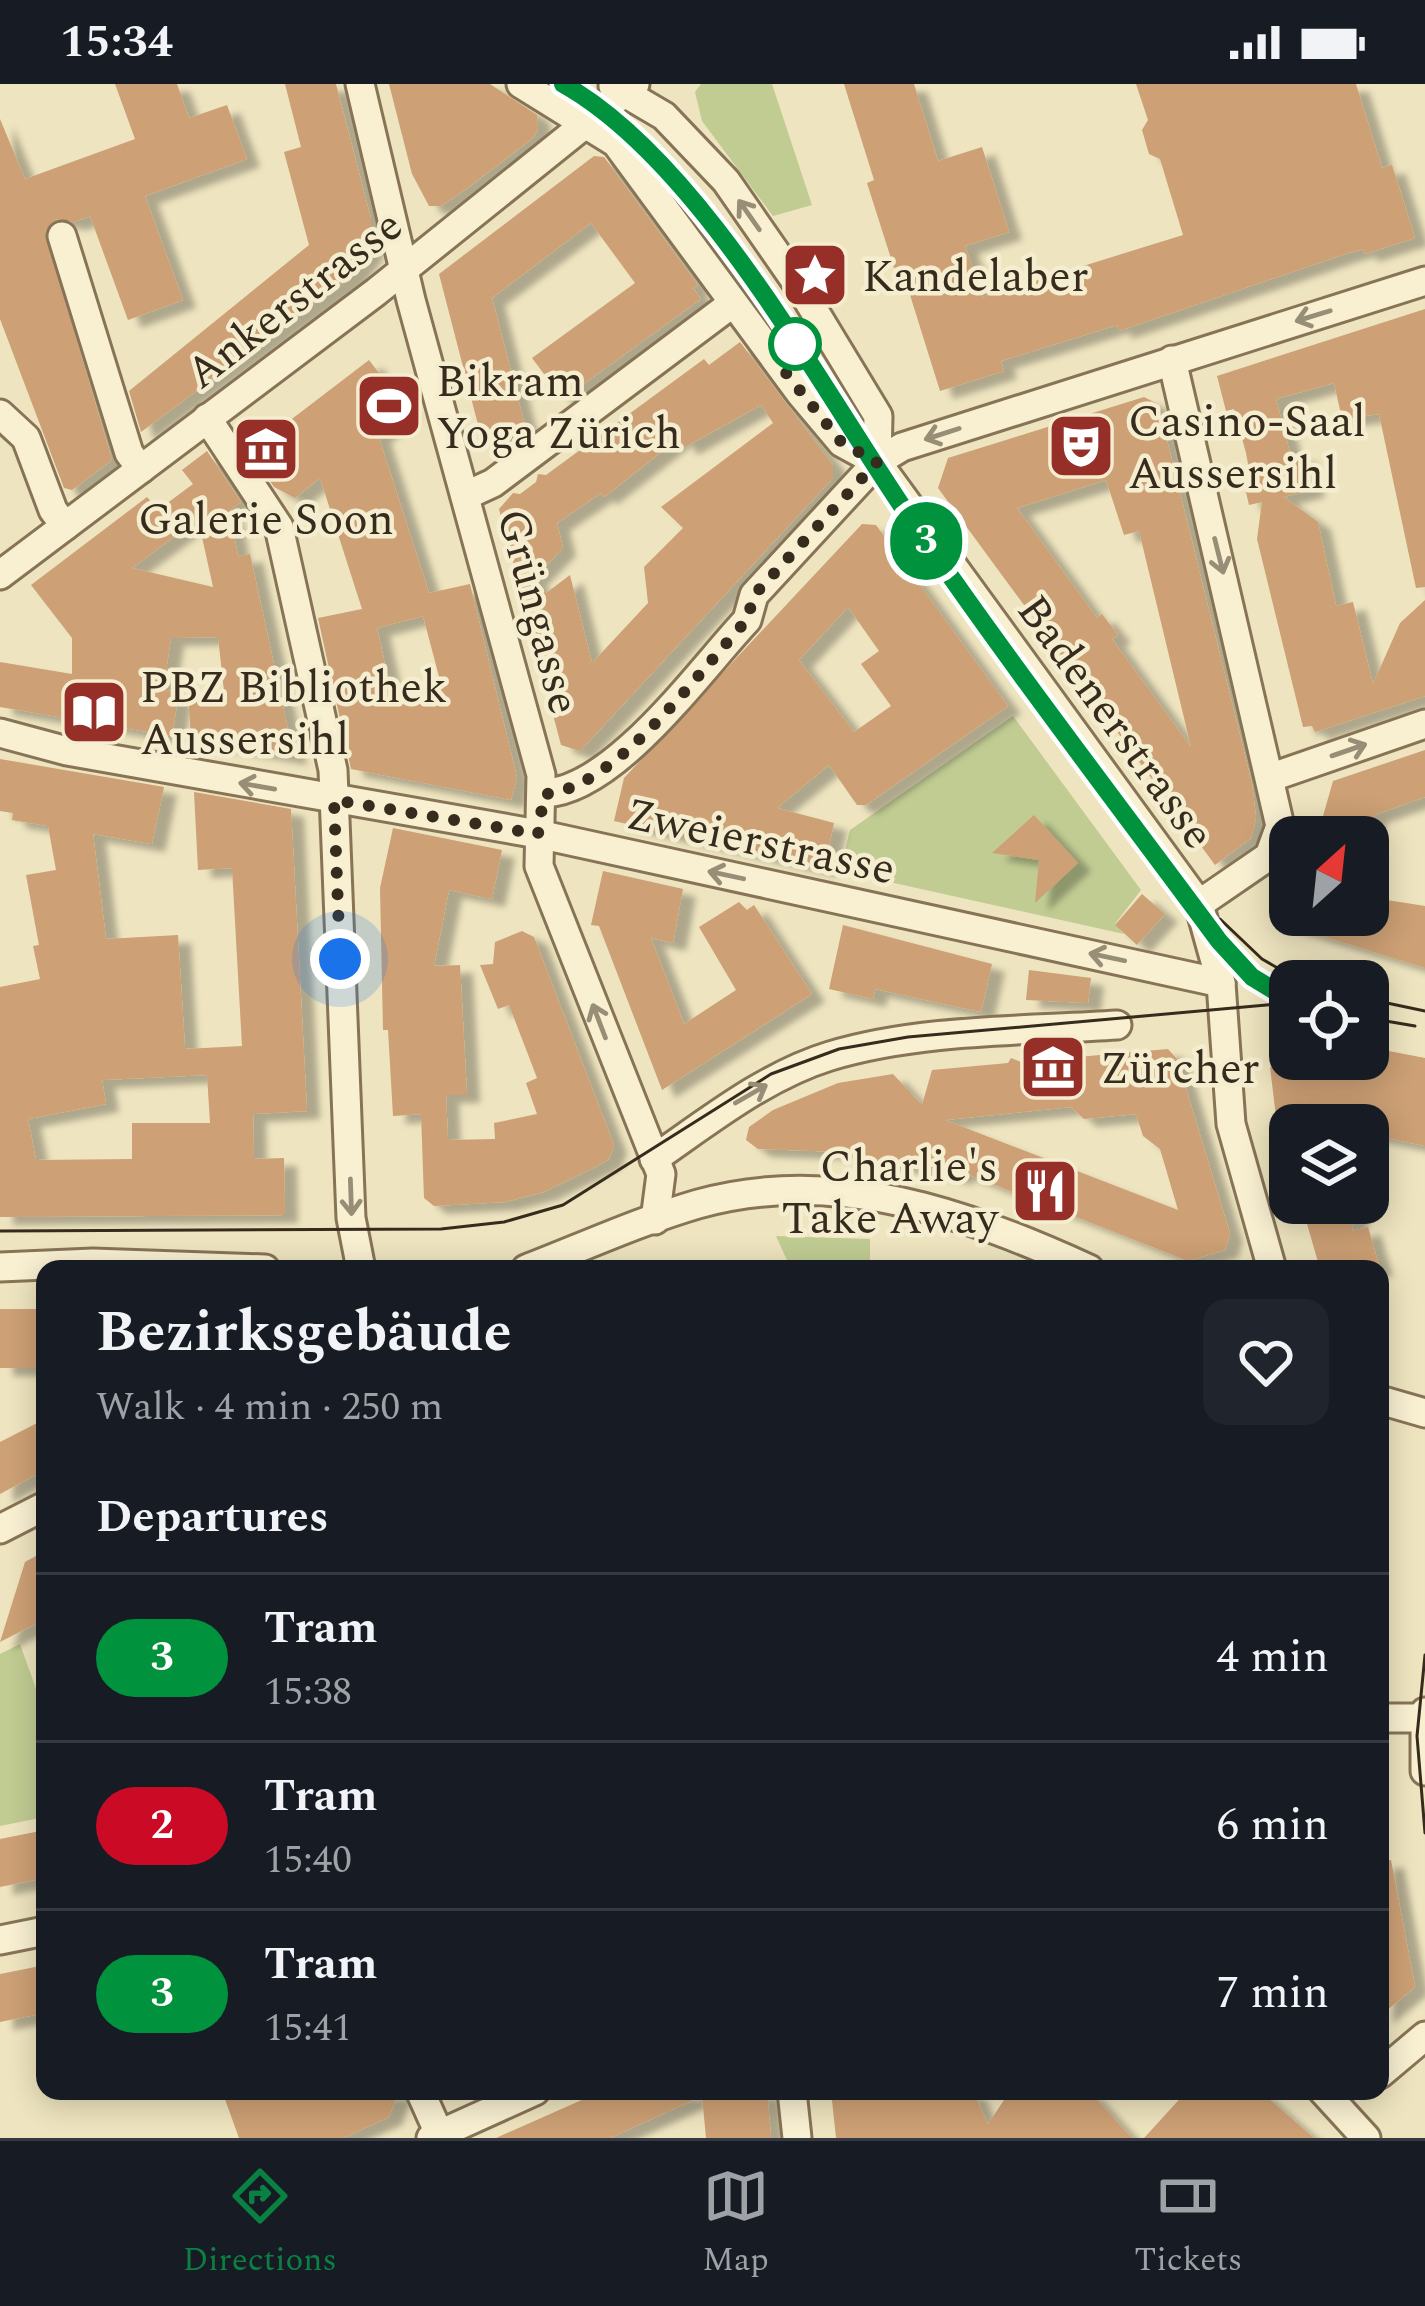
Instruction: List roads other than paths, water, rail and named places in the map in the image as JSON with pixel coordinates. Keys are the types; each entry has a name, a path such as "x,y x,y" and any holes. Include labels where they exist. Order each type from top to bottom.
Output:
{"street":[{"name":"Grüngasse","path":"360,84 403,266 544,794 539,866 661,1174 655,1220"},
{"name":"Badenerstrasse","path":"520,84 616,143 842,443 877,462 1199,904 1221,982 1232,1124 1270,1260"},
{"name":"Ankerstrasse","path":"0,575 587,122 623,87"},
{"name":"Badenerstrasse","path":"623,87 683,134 726,182 801,289 878,416 877,462"},
{"path":"62,236 129,453 141,469"},
{"path":"544,794 566,791 607,770 747,620 754,595 877,462 902,447 1425,281"},
{"path":"465,496 493,483 733,303"},
{"path":"1172,360 1272,777 1277,842 1269,856 1199,904"},
{"path":"1,417 26,438 52,510 65,526"},
{"path":"207,418 272,511 333,770 351,1217 359,1260"},
{"path":"1272,777 1425,724"},
{"name":"Zweierstrasse","path":"0,733 67,751 538,834 1221,982"},
{"path":"654,1159 743,1097 831,1056 938,1039 1117,1025"},
{"path":"550,1260 701,1203 814,1189 850,1191 939,1210 1066,1260"},
{"path":"0,1267 36,1265"},
{"path":"1389,1403 1425,1414"},
{"path":"0,1529 36,1511"},
{"path":"1389,1717 1425,1715 1425,1771"},
{"path":"0,1940 36,1933"},
{"path":"1389,2066 1425,2036"},
{"path":"423,2100 437,2137 516,2100"},
{"path":"793,2100 797,2138"},
{"path":"1343,2100 1366,2138"}],"tram line":[{"path":"563,84 614,120 664,167 711,222 950,574 1064,732 1219,941 1252,977 1269,987"},
{"name":"3","path":"563,84 620,121 662,163 766,302 916,526 1219,941 1252,977 1269,988"},
{"path":"1220,919 1269,963"},
{"path":"1389,1003 1425,1011"},
{"path":"0,1231 441,1229 504,1222 563,1205 771,1074 839,1049 908,1037 1269,1005"},
{"path":"1389,1022 1415,1026"},
{"path":"1425,1655 1417,1736 1425,1833"}],"place":[{"name":"Kandelaber","path":"815,275"},
{"name":"Bikram Yoga Zürich","path":"389,406"},
{"name":"Casino-Saal Aussersihl","path":"1081,446"},
{"name":"Galerie Soon","path":"266,449"},
{"name":"PBZ Bibliothek Aussersihl","path":"94,712"},
{"name":"Zürcher","path":"1053,1067"},
{"name":"Charlie's Take Away","path":"1045,1191"}]}
